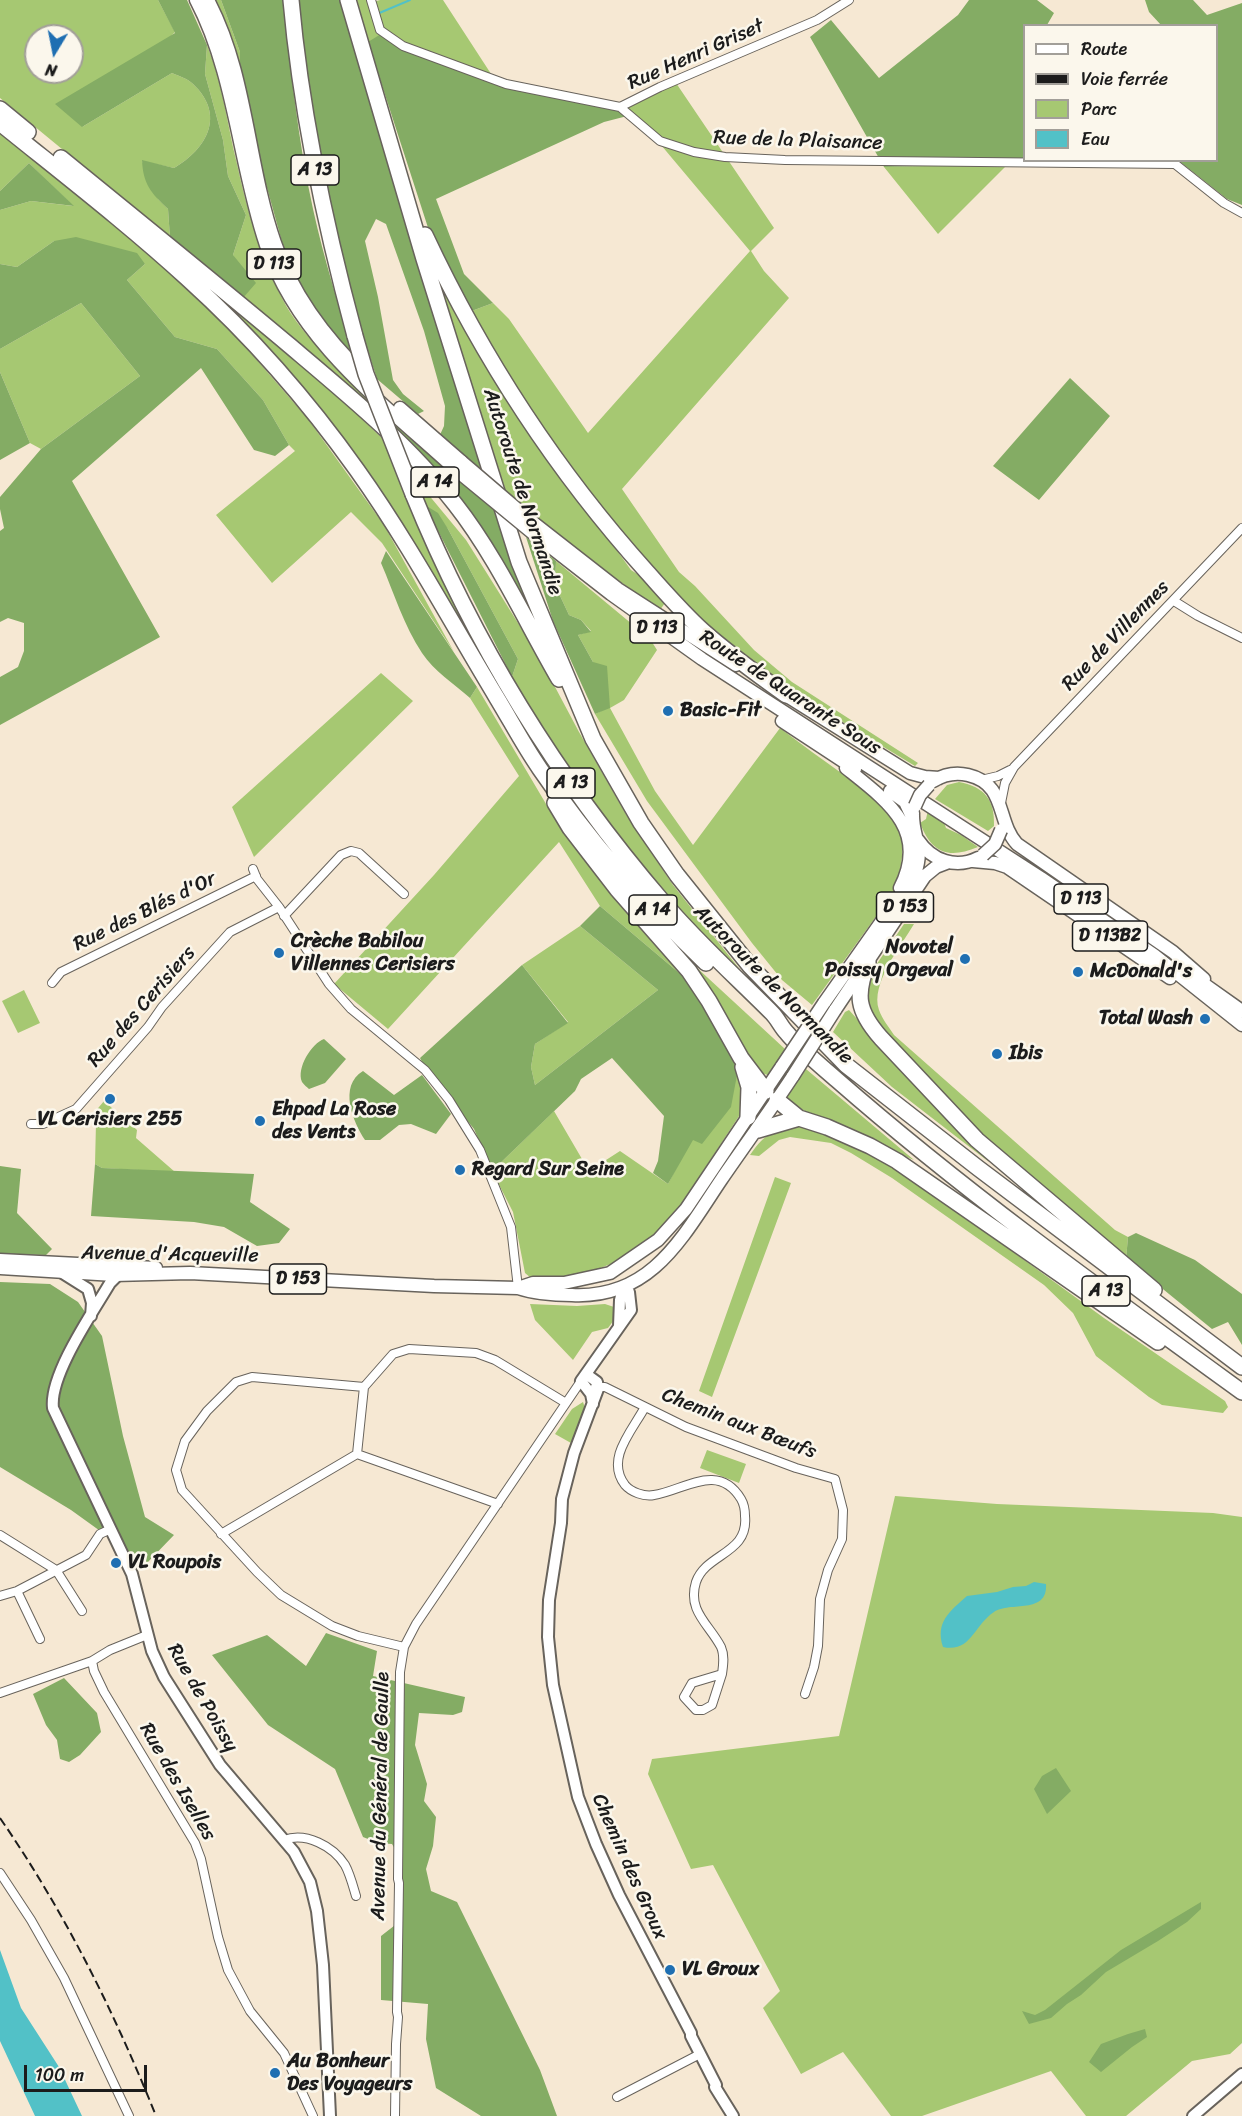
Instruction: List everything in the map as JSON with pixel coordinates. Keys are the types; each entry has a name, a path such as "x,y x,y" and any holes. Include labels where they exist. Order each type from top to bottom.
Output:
{"highway":[{"name":"Autoroute de Normandie","path":"291,0 310,144 327,228 366,374 413,494 456,591 512,693 562,771 662,901 709,953 775,1016 787,1034 836,1079 973,1192 1241,1391"},
{"name":"Autoroute de Normandie","path":"348,0 424,259 519,562 593,739 641,823 677,875 750,966 846,1065 1168,1313 1242,1367"},
{"name":"A 14","path":"0,109 39,148 188,279 246,336 293,389 357,470 539,768 587,832 643,900 696,954 769,1023 787,1034"},
{"name":"A 14","path":"0,123 39,148 211,279 317,368 399,443 455,504 480,541 593,739"},
{"path":"406,194 443,273 486,352 576,486 633,556 702,630 786,695"},
{"path":"539,768 545,787 570,828 617,889 689,971 741,1058 772,1095 799,1118 827,1127 897,1161 1216,1383 1241,1391"},
{"path":"868,962 859,995 861,1008 873,1029 977,1140 1161,1296 1168,1313"},
{"path":"741,1058 749,1087 748,1116"},
{"path":"758,1130 799,1118"}],"main road":[{"name":"Route de Quarante Sous","path":"196,0 207,20 221,63 266,246 290,298 317,339 337,361 534,534 619,600 702,659 1041,878 1154,955 1242,1025"},
{"name":"Route de Quarante Sous","path":"208,0 233,60 274,242 292,284 305,306 337,348 458,466 531,520 658,621 1045,874 1242,1010"},
{"path":"546,544 597,591 661,640 899,797 914,812"},
{"path":"618,589 701,645 910,773 934,781"},
{"path":"819,746 887,801 905,829 908,848 907,867 902,883 885,916"},
{"path":"1002,810 1001,830 995,844 978,858 961,863 949,862 930,853 918,838 914,812 922,792 934,781 962,774 981,780 993,790 1002,810 1009,834 1021,848 1173,952 1242,1010"},
{"name":"D 153","path":"518,1288 533,1293 588,1296 604,1294 640,1280 665,1259 758,1130 782,1066 915,874 920,855 918,838"},
{"name":"D 113B2","path":"978,858 1007,867 1242,1025"},
{"name":"D 153","path":"518,1288 533,1283 564,1283 610,1273 658,1240 686,1209 748,1116 793,1076 925,876 936,867 949,862"},
{"name":"D 153","path":"623,1288 625,1273 652,1254 658,1240"},
{"name":"D 153","path":"0,1260 92,1267 157,1268 190,1273"},
{"name":"Avenue d'Acqueville","path":"0,1268 61,1272 92,1267 118,1275 190,1273 434,1286 518,1288"},
{"path":"610,1273 623,1288"}],"street":[{"name":"Rue de la Plaisance","path":"371,0 380,30 403,46 506,84 620,107 660,141 694,152 725,157 785,160 1175,164 1224,203 1242,213"},
{"name":"Rue Henri Griset","path":"620,107 660,87 817,20 849,0"},
{"name":"Rue de Villennes","path":"981,780 1003,775 1014,767 1242,528"},
{"path":"1174,601 1242,638"},
{"name":"Rue de Villennes","path":"1002,810 1005,783 1014,767"},
{"path":"284,916 341,855 351,851 359,853 404,894"},
{"name":"Rue des Blés d'Or","path":"52,984 61,972 254,872 279,907"},
{"path":"279,907 329,984 342,999 425,1070 449,1100 480,1150 511,1227 518,1288"},
{"name":"Rue des Cerisiers","path":"31,1124 43,1124 76,1109 148,1027 162,1007 230,932 279,907"},
{"path":"91,1316 92,1303 88,1289 92,1267"},
{"path":"92,1267 101,1282 102,1298"},
{"path":"61,1272 88,1289"},
{"name":"Rue de Poissy","path":"118,1275 110,1283 60,1372 52,1400 61,1428 132,1574 147,1635 164,1677 220,1765 301,1862 310,1882 317,1911 323,1965 330,2116"},
{"name":"Avenue du Général de Gaulle","path":"395,2116 398,2017 400,1672 404,1647 416,1624 466,1548 542,1436 582,1384 619,1326 623,1288"},
{"path":"357,1454 364,1387 393,1354 409,1349 476,1353 495,1360 566,1403"},
{"path":"364,1387 252,1377 236,1382 207,1411 185,1442 176,1470 182,1490 273,1589 332,1626 358,1636 404,1647"},
{"name":"Chemin aux Bœufs","path":"582,1384 595,1379 598,1386 610,1389 686,1427 796,1468 835,1479 843,1510 842,1539 828,1570 820,1599 818,1646 805,1694"},
{"path":"582,1384 592,1397 593,1404"},
{"name":"Chemin des Groux","path":"598,1386 573,1453 562,1499 561,1522 549,1600 548,1637 553,1685 578,1797 596,1844 619,1895 686,2023 715,2087 733,2116"},
{"path":"645,1407 617,1461 618,1475 630,1491 652,1496 699,1480 713,1480 728,1485 742,1501 746,1528 742,1537 737,1545 704,1570 695,1587 694,1605 721,1648 722,1674 712,1705 703,1710 696,1710 684,1697 692,1683 722,1674"},
{"path":"221,1534 357,1454 498,1504"},
{"path":"0,1596 18,1591 86,1556 100,1534 111,1529"},
{"path":"0,1535 56,1570 82,1611"},
{"path":"18,1591 40,1639"},
{"path":"0,1693 92,1660 147,1635"},
{"name":"Rue des Iselles","path":"92,1660 94,1671 104,1692 195,1844 201,1859 223,1954 234,1984 250,2011 284,2053 314,2116"},
{"path":"284,1840 295,1836 330,1850 345,1865 356,1896"},
{"path":"0,1873 31,1920 64,1978 129,2116"},
{"path":"617,2097 700,2054"},
{"path":"1193,2116 1242,2074"}],"green space":[{"path":"0,0 158,0 175,32 82,127 172,73 191,82 203,96 209,108 210,119 208,130 196,151 174,168 142,161 158,199 168,209 170,238 0,98"},
{"path":"158,0 187,0 207,45 205,74 223,140 228,176 246,215 233,255 256,283 243,298 170,238 168,209 153,193 144,176 142,160 174,168 196,151 203,141 210,119 209,108 193,84 172,73 82,127 55,104 175,33"},
{"path":"215,0 221,0 240,52 240,67"},
{"path":"221,0 283,0 295,105 317,228 354,355 330,330 309,301 290,264 264,177 240,67 240,52"},
{"path":"296,0 340,0 485,475 439,437 444,426 445,406 424,331 386,224 376,219 365,241 393,380 403,394 424,411 418,414 377,379 343,272 327,201 299,39"},
{"path":"357,0 372,0 373,2 443,0 495,80 368,42"},
{"path":"969,0 1037,0 1054,13 1048,24 1023,24 1023,162 1092,162 884,167 810,37 831,20 879,78 958,15"},
{"path":"1145,0 1193,0 1207,15 1242,3 1242,205 1227,199 1180,162 1218,162 1218,24 1160,24 1149,12"},
{"path":"381,34 495,80 621,104 635,114 604,122 436,199 464,274 493,303 469,312 432,240 368,42"},
{"path":"207,45 221,89 250,216 274,282 291,314 326,356 358,386 370,407 243,298 233,255 246,215 228,176 223,140 205,74"},
{"path":"674,80 774,228 751,251 764,271 789,298 622,489 679,572 695,586 754,650 792,682 918,763 915,766 740,660 636,553 523,402 469,312 493,303 509,319 588,433 750,251 635,114 621,104"},
{"path":"0,132 139,244 184,284 237,337 308,419 384,525 454,652 382,543 351,512 272,583 216,515 295,451 289,445 263,400 217,349 175,337 127,280 145,264 54,241 17,267 0,264 0,210 31,201 73,206 29,163 0,191"},
{"path":"29,163 74,206 31,201 0,210 0,191"},
{"path":"1008,164 938,234 884,167"},
{"path":"76,237 137,253 145,264 127,280 175,337 217,349 263,400 289,445 275,456 254,450 201,368 72,481 160,637 0,725 0,677 18,667 24,651 24,623 8,618 0,622 0,531 4,528 0,497 41,449 140,376 81,303 0,349 0,264 17,267 54,241"},
{"path":"434,264 561,473 631,570 651,583 667,600 660,610 590,560 506,492"},
{"path":"207,282 341,399 383,439 454,603 485,660 566,786 563,791 515,720 405,536 203,285"},
{"path":"81,303 140,376 41,449 30,443 0,372 0,349"},
{"path":"0,372 30,443 0,460"},
{"path":"1070,378 1110,416 1039,500 993,466"},
{"path":"393,423 496,511 533,612 529,613 397,434"},
{"path":"413,476 466,540 538,655 627,816 673,885 757,991 719,956 672,903 622,841 554,744 512,677 518,659 448,529 425,505"},
{"path":"425,505 438,513 448,529 518,659 512,677"},
{"path":"526,537 556,561 555,585 569,615 581,620 591,632 578,635 593,662 607,666 610,708 595,714 553,621"},
{"path":"386,551 477,687 470,698 432,666 416,643 381,563"},
{"path":"556,561 650,639 657,650 624,700 610,708 655,791 693,845 780,728 873,795 896,821 902,839 902,857 893,893 812,1005 782,980 752,943 647,801 595,714 609,707 593,662 578,635 591,631 581,620 569,615 555,585"},
{"path":"381,673 413,701 254,857 232,807"},
{"path":"477,687 549,809 691,983 600,906 559,842 388,1029 334,984 434,875 519,776 470,698"},
{"path":"959,782 976,787 987,796 994,817 994,826 988,831 935,799 947,785"},
{"path":"928,810 943,820 946,828 978,847 968,851 950,853 936,847 930,842 920,823 926,819"},
{"path":"600,906 691,983 734,1057 737,1075 731,1107 702,1144 693,1140 668,1184 653,1173 658,1161 664,1116 612,1058 581,1079 575,1091 492,1171 474,1129 428,1073 420,1058 522,965 568,1023 535,1044 531,1067 535,1085 658,990 580,926"},
{"path":"904,924 914,924 883,977 877,1000 882,1017 894,1035 1115,1230 1128,1237 1126,1259 998,1152 876,1024 868,999 870,974"},
{"path":"580,926 658,990 535,1085 531,1067 535,1044 568,1022 522,965"},
{"path":"682,954 785,1049 770,1076 762,1073 750,1059 708,986"},
{"path":"24,990 40,1023 18,1033 2,1001"},
{"path":"849,1010 989,1162 892,1087 833,1032 845,1012"},
{"path":"324,1039 346,1059 325,1083 309,1089 302,1082 303,1063 315,1045"},
{"path":"734,1057 744,1079 743,1110 677,1211 653,1239 621,1260 577,1277 531,1278 525,1273 513,1212 492,1171 554,1111 589,1171 620,1151 668,1184"},
{"path":"806,1069 914,1160 825,1123 785,1099"},
{"path":"363,1071 394,1095 422,1075 451,1114 436,1134 411,1124 399,1125 380,1140 365,1140 356,1124 349,1095 355,1078"},
{"path":"104,1101 137,1130 136,1138 175,1172 102,1168 95,1164 96,1123 89,1119"},
{"path":"801,1124 816,1126 899,1169 1104,1318 1225,1401 1228,1407 1223,1413 1162,1405 1149,1397 1096,1356 1073,1313 1044,1285 892,1178 851,1153 831,1143 790,1137 779,1140 759,1156 750,1155 771,1133"},
{"path":"95,1164 102,1168 254,1174 250,1202 290,1229 279,1243 257,1246 224,1227 194,1222 91,1216"},
{"path":"0,1166 21,1169 17,1213 52,1249 46,1255 0,1254"},
{"path":"775,1177 791,1183 712,1397 699,1391"},
{"path":"1136,1233 1195,1260 1242,1294 1242,1345 1228,1322 1212,1329 1126,1259 1128,1237"},
{"path":"0,1282 50,1284 78,1302 102,1336 123,1436 145,1517 174,1535 146,1564 71,1510 0,1467"},
{"path":"530,1304 577,1306 605,1304 614,1307 614,1320 608,1328 592,1332 573,1360 535,1320"},
{"path":"583,1402 585,1408 571,1443 555,1434 572,1409"},
{"path":"707,1450 746,1464 739,1483 700,1468"},
{"path":"895,1496 997,1504 1213,1513 1242,1517 1242,2043 1230,2054 1192,2061 1126,2116 1086,2116 1051,2071 922,2116 891,2116 843,2052 801,2074 763,2008 780,1991 713,1865 691,1869 648,1774 652,1759 839,1736"},
{"path":"326,1633 377,1651 373,1676 465,1697 462,1712 453,1715 419,1713 415,1745 427,1784 424,1801 436,1817 433,1846 426,1869 431,1891 457,1902 540,2070 557,2116 481,2116 436,2088 426,2039 428,2004 381,2000 381,1936 399,1922 402,1861 392,1844 378,1843 363,1837 335,1769 268,1725 212,1655 267,1635 306,1666"},
{"path":"64,1678 97,1713 101,1732 80,1755 69,1762 60,1759 57,1740 46,1725 33,1694"},
{"path":"1056,1768 1071,1791 1047,1814 1034,1789 1042,1776"},
{"path":"1201,1902 1201,1909 1187,1922 1106,1972 1051,2018 1029,2024 1022,2011 1035,2015 1045,2010 1121,1950"},
{"path":"1145,2029 1147,2037 1101,2072 1089,2062 1101,2044"}],"water":[{"path":"1034,1582 1046,1584 1045,1594 1041,1600 1035,1604 1009,1607 994,1612 966,1642 952,1648 943,1647 941,1631 943,1624 950,1612 967,1596 1026,1586"},
{"path":"0,1950 21,2008 59,2067 82,2116 35,2116 0,2041"}],"waterway":[{"path":"377,14 410,0"}],"railway":[{"path":"0,1818 45,1889 86,1962 123,2038 156,2116"}],"place":[{"name":"Basic-Fit","path":"668,711"},
{"name":"Crèche Babilou Villennes Cerisiers","path":"279,953"},
{"name":"Novotel Poissy Orgeval","path":"965,959"},
{"name":"McDonald's","path":"1078,972"},
{"name":"Total Wash","path":"1205,1019"},
{"name":"Ibis","path":"997,1054"},
{"name":"VL Cerisiers 255","path":"110,1099"},
{"name":"Ehpad La Rose des Vents","path":"260,1121"},
{"name":"Regard Sur Seine","path":"460,1170"},
{"name":"VL Roupois","path":"116,1563"},
{"name":"VL Groux","path":"670,1970"},
{"name":"Au Bonheur Des Voyageurs","path":"275,2073"}]}
